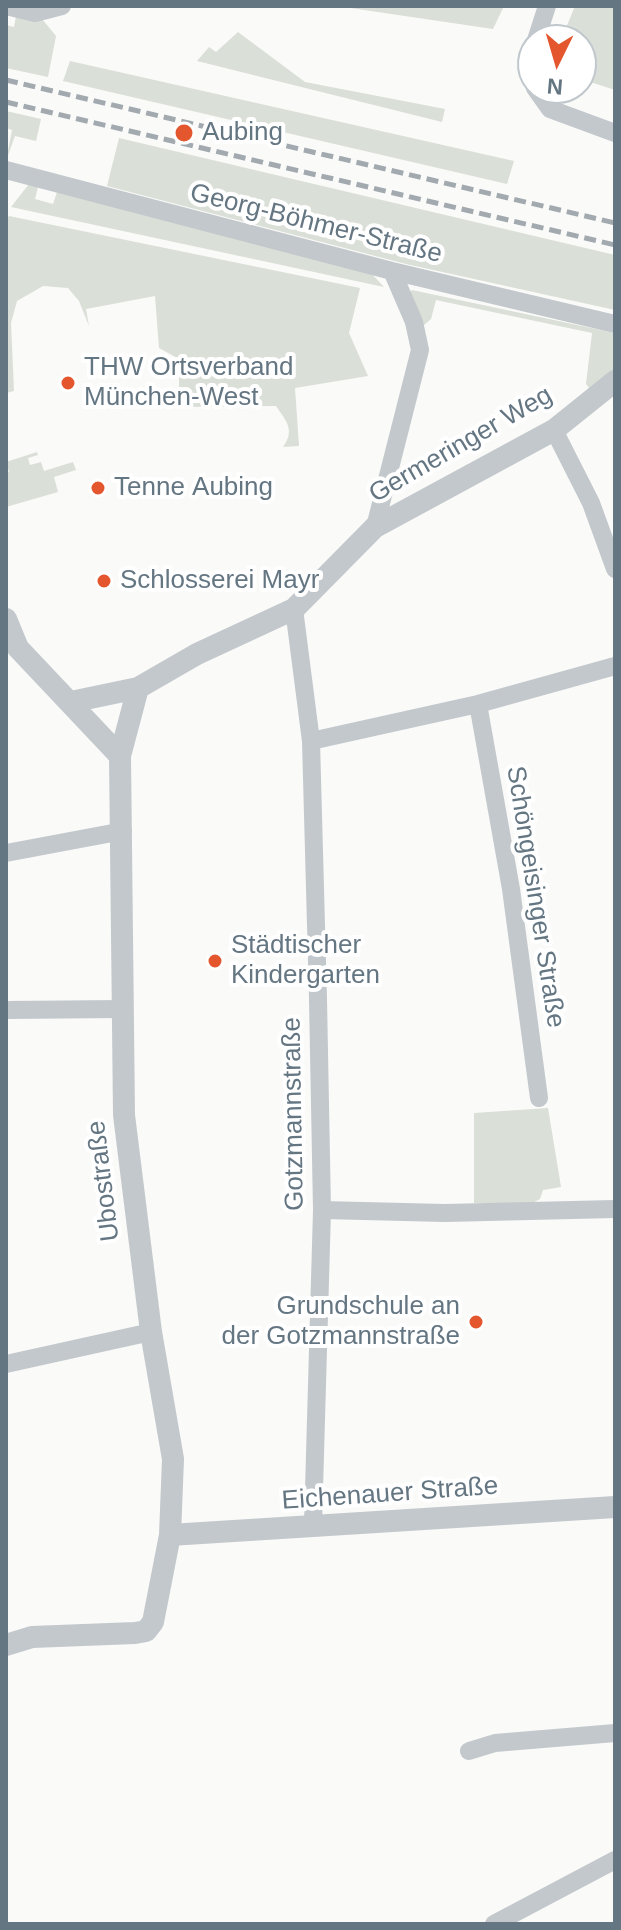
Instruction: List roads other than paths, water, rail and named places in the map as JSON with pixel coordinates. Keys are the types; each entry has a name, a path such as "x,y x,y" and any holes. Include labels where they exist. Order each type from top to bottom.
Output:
{"street":[{"path":"6,6 35,13 62,6"},
{"path":"546,104 550,109 615,133"},
{"name":"Georg-Böhmer-Straße","path":"6,170 392,271 615,324"},
{"path":"375,527 420,350 414,322 392,271"},
{"name":"Germeringer Weg","path":"71,702 138,688 197,654 294,609 375,527 554,430 615,381"},
{"path":"554,430 591,503 615,569"},
{"name":"Gotzmannstraße","path":"294,609 293,622 311,741 322,1210 313,1524"},
{"path":"8,629 18,648 120,756"},
{"path":"311,741 478,704 615,666"},
{"path":"120,756 138,688"},
{"name":"Schöngeisinger Straße","path":"478,704 511,889 539,1098"},
{"name":"Ubostraße","path":"6,1645 32,1637 146,1631 153,1622 170,1535 173,1459 151,1332 124,1115 120,756"},
{"path":"6,853 123,831"},
{"path":"6,1010 121,1009"},
{"path":"322,1210 445,1213 615,1209"},
{"path":"6,1364 151,1332"},
{"name":"Eichenauer Straße","path":"170,1535 260,1532 313,1524 615,1507"},
{"path":"469,1751 495,1743 615,1733"},
{"path":"494,1924 615,1860"}],"railway":[{"path":"6,80 615,223"},
{"path":"6,102 615,245"}],"place":[{"name":"Aubing","path":"184,133"},
{"name":"THW Ortsverband München-West","path":"68,383"},
{"name":"Tenne Aubing","path":"98,488"},
{"name":"Schlosserei Mayr","path":"104,581"},
{"name":"Städtischer Kindergarten","path":"215,961"},
{"name":"Grundschule an der Gotzmannstraße","path":"476,1322"}]}
